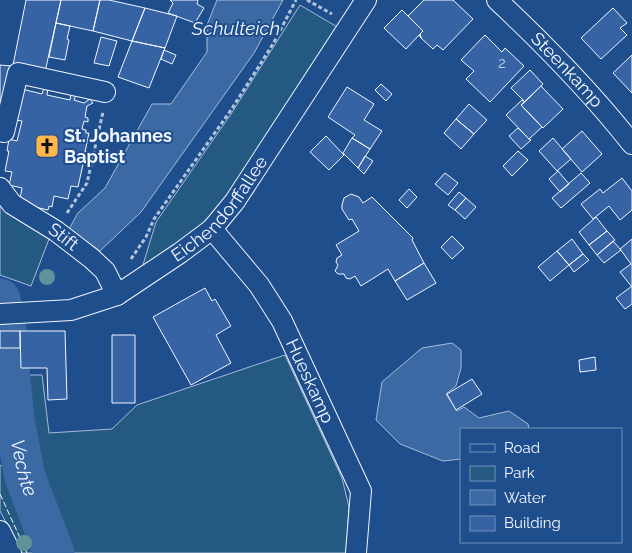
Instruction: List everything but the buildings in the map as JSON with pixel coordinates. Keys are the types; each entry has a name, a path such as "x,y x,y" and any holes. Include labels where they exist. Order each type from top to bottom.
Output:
{"street":[{"name":"Eichendorffallee","path":"0,314 71,310 115,291 180,253 212,229 236,201 366,0"},
{"name":"Steenkamp","path":"497,0 552,52 613,119 632,144"},
{"path":"1,138 18,73 105,92"},
{"name":"Stift","path":"0,188 12,204 56,230 91,258 105,272 115,291"},
{"name":"Hueskamp","path":"212,229 258,285 282,321 361,492 356,553"},
{"path":"0,531 11,553"}],"path":[{"path":"115,291 146,237 154,219 236,102 273,44 296,0"},
{"path":"307,0 350,24"},
{"path":"56,230 86,183 102,117 105,92"}],"green space":[{"path":"300,5 339,28 269,139 207,224 142,268 156,222 231,114"},
{"path":"0,200 51,234 31,286 0,275"},
{"path":"285,355 342,478 349,507 346,553 68,553 33,455 28,375 42,375 49,433 112,429 137,405"},
{"path":"8,463 42,553 22,553 0,511 0,466"}],"water":[{"name":"Schulteich","path":"217,0 283,0 254,53 141,212 100,251 69,229 78,213 105,188 152,104 171,104 207,52 207,25"},
{"path":"452,343 461,350 461,368 456,386 446,394 457,411 464,407 479,418 509,411 528,424 529,428 460,428 460,459 443,461 400,444 376,420 382,382 422,348"}],"waterway":[{"name":"Vechte","path":"0,299 6,330"},
{"name":"Vechte","path":"7,348 14,420 25,477 54,553"}],"fence":[{"path":"0,494 27,553"}],"place":[{"name":"St. Johannes Baptist","path":"47,146"}]}
